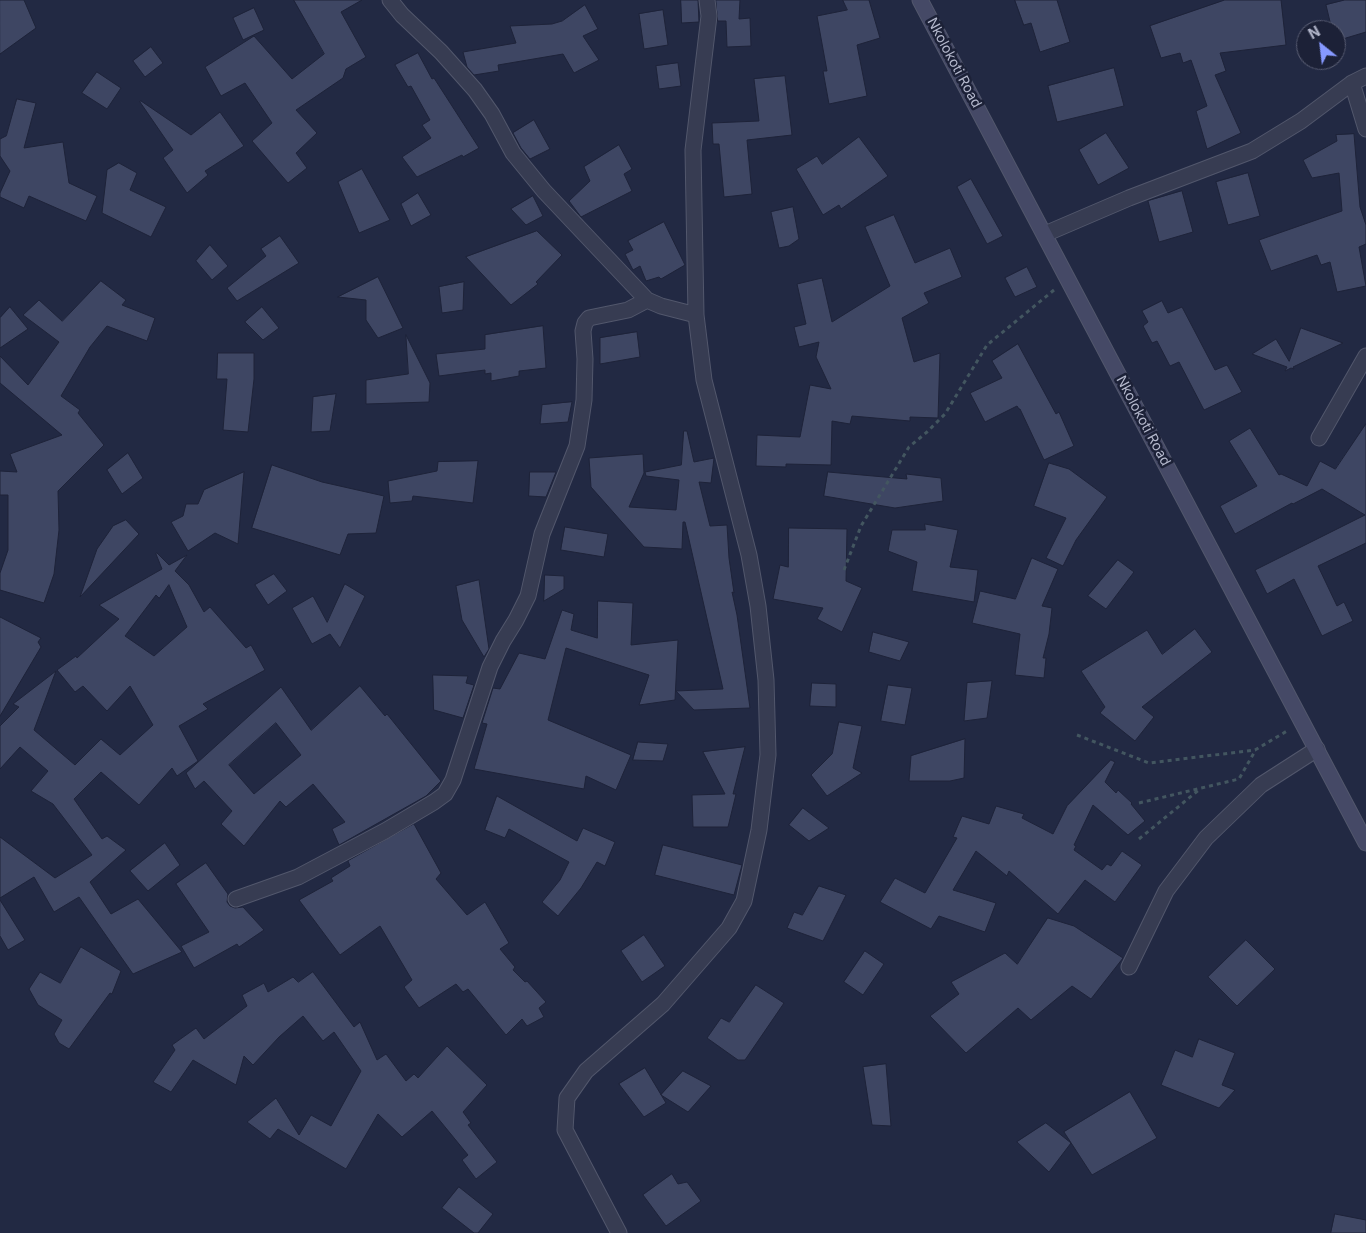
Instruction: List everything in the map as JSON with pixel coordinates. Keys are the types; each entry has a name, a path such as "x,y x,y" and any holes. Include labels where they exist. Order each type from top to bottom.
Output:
{"main road":[{"name":"Nkolokoti Road","path":"920,0 1366,843"}],"street":[{"path":"390,0 402,15 441,52 475,90 492,114 513,153 544,191 647,300 661,306 696,315"},
{"path":"619,1233 565,1130 567,1098 586,1071 663,1004 729,928 744,901 759,830 768,755 766,680 758,606 749,555 704,380 696,315 693,150 709,16 707,0"},
{"path":"1044,234 1129,198 1252,151 1301,121 1352,83 1366,76"},
{"path":"1352,83 1366,129"},
{"path":"236,899 298,877 385,831 445,794 453,780 490,667 528,596 542,534 577,446 584,400 585,358 583,330 585,323 589,318 628,310 647,300"},
{"path":"1319,438 1366,356"},
{"path":"1129,967 1166,891 1206,838 1261,785 1316,749"}],"path":[{"path":"844,570 861,526 909,447 945,414 986,345 1068,279"},
{"path":"1077,736 1149,763 1255,750 1302,722"},
{"path":"1139,803 1239,779 1255,750"},
{"path":"1140,839 1200,789"}],"building":[{"path":"0,0 24,0 36,28 0,54"},
{"path":"294,0 362,0 341,12 366,57 346,69 343,78 296,110 317,133 296,153 307,168 288,183 252,141 272,123 245,83 221,96 205,67 254,36 292,79 324,54"},
{"path":"681,0 698,0 699,22 682,23"},
{"path":"716,0 740,0 739,19 750,18 751,46 727,47 726,21 718,21"},
{"path":"843,0 869,0 880,38 857,45 867,96 829,104 823,71 827,71 817,16 847,10"},
{"path":"1015,0 1057,0 1070,42 1040,52 1031,23 1024,25"},
{"path":"1225,0 1281,0 1286,45 1220,53 1226,71 1215,75 1241,133 1207,149 1196,111 1207,106 1191,60 1183,63 1180,53 1161,58 1150,26"},
{"path":"1345,0 1366,0 1366,32 1346,38 1346,20 1330,20 1326,5"},
{"path":"585,5 598,29 583,36 599,60 574,73 563,54 498,65 499,71 474,75 467,67 463,52 516,43 510,26 552,24 562,21"},
{"path":"254,8 264,30 243,40 233,18"},
{"path":"663,10 668,45 644,49 639,14"},
{"path":"151,47 163,63 145,77 133,61"},
{"path":"418,53 432,79 434,78 479,148 417,177 402,157 431,138 422,125 430,120 411,86 408,87 395,65"},
{"path":"678,63 681,86 659,89 656,66"},
{"path":"1114,68 1124,106 1057,122 1048,86"},
{"path":"97,72 121,88 107,109 82,93"},
{"path":"785,76 792,135 747,140 752,194 724,197 719,144 713,144 712,123 759,121 754,79"},
{"path":"17,99 36,103 24,148 63,142 69,183 97,196 86,221 29,196 24,208 0,197 10,171 0,156 0,139 6,136"},
{"path":"141,101 191,135 220,112 244,146 205,171 208,175 187,193 163,158 173,150"},
{"path":"534,120 550,149 530,159 521,148 513,133"},
{"path":"1106,133 1129,168 1098,185 1079,150"},
{"path":"1354,134 1360,207 1366,225 1366,244 1359,247 1366,286 1337,292 1330,262 1321,265 1317,255 1271,271 1259,240 1342,211 1339,173 1312,178 1303,160 1337,141 1336,135"},
{"path":"859,137 888,176 841,209 839,205 823,215 796,169 817,156 822,164"},
{"path":"619,145 632,169 624,174 632,191 581,217 569,201 590,181 584,167"},
{"path":"119,163 137,173 130,190 166,207 151,237 102,213 107,170"},
{"path":"362,169 390,220 359,233 338,182"},
{"path":"1248,173 1260,216 1228,225 1216,182"},
{"path":"971,179 1003,236 987,244 957,187"},
{"path":"1182,191 1193,232 1159,242 1148,201"},
{"path":"418,193 431,215 411,226 401,204"},
{"path":"533,196 543,216 526,225 511,209"},
{"path":"793,207 799,239 789,246 779,248 771,212"},
{"path":"894,215 915,263 950,248 962,277 924,293 929,303 902,318 914,362 940,353 938,418 910,417 910,421 852,416 850,424 832,421 831,465 786,464 786,467 756,466 757,435 800,437 810,385 831,389 816,357 819,342 799,347 794,327 806,324 797,284 822,278 832,322 890,286 865,227"},
{"path":"664,222 685,265 661,279 659,277 646,281 640,266 633,270 625,254 633,250 628,241"},
{"path":"537,231 562,255 536,282 538,284 511,305 466,257"},
{"path":"280,236 299,263 237,301 227,288 266,256 261,249"},
{"path":"210,245 228,266 212,280 196,261"},
{"path":"1027,267 1037,287 1015,297 1005,278"},
{"path":"378,277 403,328 378,338 366,320 366,300 338,297"},
{"path":"101,281 126,300 122,305 155,318 147,341 107,326 90,347 61,396 80,410 78,413 104,445 58,491 59,530 54,574 44,603 0,590 0,573 8,550 8,495 0,495 0,471 17,472 10,454 62,435 0,383 0,356 28,385 59,342 23,315 39,300 62,321"},
{"path":"464,282 463,310 442,313 439,287"},
{"path":"1162,301 1168,313 1182,307 1215,370 1227,365 1242,392 1204,410 1179,362 1170,366 1157,341 1152,343 1143,326 1148,322 1142,311"},
{"path":"10,307 28,329 0,348 0,318"},
{"path":"262,307 279,328 263,340 245,322"},
{"path":"543,326 546,368 519,371 519,376 491,381 491,373 485,374 485,370 439,376 436,354 485,349 485,335"},
{"path":"1301,328 1343,343 1293,367 1294,369 1291,368 1285,371 1287,367 1252,354 1276,339 1289,361"},
{"path":"637,332 640,357 600,364 600,338"},
{"path":"406,335 430,383 429,402 366,404 366,380 408,374"},
{"path":"1018,344 1056,414 1059,412 1074,446 1044,460 1017,406 985,422 970,393 1002,378 992,361"},
{"path":"218,353 254,353 254,379 248,432 223,430 227,379 217,379"},
{"path":"336,394 330,431 311,432 313,397"},
{"path":"572,402 568,422 540,424 542,405"},
{"path":"1366,424 1366,543 1318,566 1337,606 1344,602 1353,621 1322,636 1294,579 1267,594 1255,570 1365,515 1322,489 1235,534 1220,506 1257,486 1229,441 1250,428 1279,475 1281,474 1307,486 1320,461 1335,469"},
{"path":"684,431 687,431 694,462 714,458 711,483 699,482 710,526 727,525 734,593 732,592 750,708 694,710 676,691 723,689 685,522 683,522 682,549 644,547 591,487 589,458 643,454 644,473 629,507 676,510 679,480 646,476 645,472 681,465"},
{"path":"128,453 143,478 122,494 107,470"},
{"path":"478,461 473,503 413,496 412,501 390,503 388,481 437,471 438,462"},
{"path":"1049,463 1069,469 1107,497 1076,540 1063,566 1046,558 1066,518 1034,506"},
{"path":"272,465 322,482 384,496 376,533 348,534 340,555 252,528"},
{"path":"244,472 238,544 215,533 188,551 171,522 183,516 186,504 198,504 204,490"},
{"path":"530,472 556,472 546,497 529,496"},
{"path":"828,472 907,479 906,474 941,478 943,501 895,508 824,496"},
{"path":"126,520 139,534 80,597 97,549 113,526"},
{"path":"925,524 958,530 950,567 978,570 974,602 912,591 917,562 888,551 892,530 925,530"},
{"path":"565,527 608,534 604,557 561,550"},
{"path":"789,528 847,529 846,581 862,588 842,632 817,619 823,608 773,599 780,565 788,567"},
{"path":"156,554 169,565 187,555 175,571 189,585 204,612 210,607 246,648 251,645 265,670 203,704 208,709 179,726 198,761 177,776 172,768 139,805 101,772 74,799 102,839 107,836 126,850 90,882 111,914 138,899 182,952 133,974 79,897 54,912 34,877 0,898 0,837 55,878 92,855 53,804 31,791 48,771 20,747 0,769 0,726 19,707 13,704 56,671 34,730 75,765 101,739 120,755 153,725 130,686 107,711 83,686 75,692 57,670 76,656 77,658 119,619 99,605 162,569","holes":["169,585 187,627 154,656 125,636 156,595 159,598"]},
{"path":"1032,558 1058,569 1042,606 1052,608 1049,634 1043,658 1046,658 1044,678 1015,675 1020,634 972,623 980,591 1015,599"},
{"path":"1118,560 1134,572 1106,609 1088,596"},
{"path":"274,574 287,591 268,605 255,585"},
{"path":"545,575 564,576 564,589 544,601"},
{"path":"479,580 489,649 484,657 462,620 456,586"},
{"path":"345,584 365,596 340,648 330,634 312,644 292,608 313,596 327,622"},
{"path":"598,601 633,603 631,645 678,640 675,700 639,705 649,675 566,648 548,720 631,755 616,790 586,776 584,789 474,769 487,724 482,723 493,688 500,689 519,653 545,659 562,610 574,614 571,630 597,638"},
{"path":"0,617 41,638 38,642 41,647 0,716"},
{"path":"1195,629 1212,652 1142,707 1154,717 1135,741 1100,713 1105,707 1081,671 1147,630 1162,654"},
{"path":"873,632 909,642 900,661 869,652"},
{"path":"433,675 468,676 466,683 474,685 463,718 434,710"},
{"path":"992,681 987,718 964,721 967,683"},
{"path":"812,683 836,684 836,707 810,706"},
{"path":"888,685 912,688 905,725 881,721"},
{"path":"360,686 385,716 387,714 441,781 426,796 339,845 332,829 345,822 313,784 286,807 280,801 244,846 221,824 232,811 204,781 195,789 186,773 281,687 311,730","holes":["276,723 301,755 254,794 229,765"]},
{"path":"839,722 862,726 853,768 862,773 827,796 811,775 832,754"},
{"path":"965,739 964,778 950,781 909,781 911,756"},
{"path":"638,742 668,744 663,761 633,760"},
{"path":"745,747 733,794 736,794 728,827 693,827 692,795 725,794 703,752"},
{"path":"1111,760 1115,762 1105,782 1116,793 1118,790 1132,803 1145,821 1128,835 1093,805 1074,845 1076,846 1074,850 1102,870 1107,864 1111,866 1122,851 1142,865 1115,902 1085,880 1058,914 1009,871 1007,876 976,851 953,890 996,903 985,932 939,916 931,929 880,902 895,878 925,893 957,838 953,837 962,816 989,824 996,806 1024,814 1022,818 1053,834 1067,806"},
{"path":"497,796 577,841 583,828 615,842 605,866 597,862 581,888 558,916 542,902 560,880 569,862 509,829 505,838 485,830"},
{"path":"803,808 829,828 809,841 789,825"},
{"path":"414,824 441,873 436,879 467,915 485,902 509,943 500,949 515,967 513,970 525,982 527,981 546,1002 539,1008 544,1017 527,1026 522,1019 506,1035 468,989 463,992 456,984 419,1008 404,987 412,980 380,926 340,955 299,900 333,881 331,878 350,866 348,861"},
{"path":"165,843 180,865 148,891 130,871"},
{"path":"663,845 742,865 734,895 655,875"},
{"path":"206,863 228,894 227,902 230,906 235,908 243,907 264,930 239,947 237,944 194,968 181,946 209,932 176,884"},
{"path":"819,886 846,895 823,941 787,928 794,912 802,915"},
{"path":"0,900 25,940 8,950 0,936"},
{"path":"1048,918 1074,926 1123,958 1091,999 1072,986 1031,1020 1018,1008 966,1053 930,1016 959,994 951,982 1005,953 1017,964"},
{"path":"644,935 665,966 642,982 621,951"},
{"path":"1246,940 1275,969 1237,1006 1208,977"},
{"path":"81,947 121,971 112,994 110,993 69,1049 59,1043 54,1034 62,1020 38,1005 29,989 40,972 60,983"},
{"path":"865,951 884,964 863,995 844,982"},
{"path":"313,972 354,1027 360,1022 377,1060 386,1054 406,1081 414,1074 418,1078 447,1046 487,1085 463,1112 471,1123 468,1125 497,1162 476,1179 462,1160 468,1155 432,1111 402,1137 378,1114 346,1169 278,1129 270,1139 247,1122 276,1098 299,1135 311,1115 331,1126 361,1071 334,1032 323,1041 303,1016 279,1037 253,1065 244,1056 236,1085 193,1060 171,1092 153,1082 175,1050 172,1045 196,1028 204,1039 247,1006 242,995 264,983 268,992 293,977 298,982"},
{"path":"756,985 784,1003 745,1060 738,1060 707,1038 721,1018 729,1022"},
{"path":"1199,1039 1235,1053 1222,1085 1235,1090 1219,1108 1161,1085 1175,1050 1192,1057"},
{"path":"886,1064 891,1126 872,1125 863,1067"},
{"path":"645,1068 666,1103 644,1117 619,1084"},
{"path":"683,1071 711,1086 688,1112 661,1095"},
{"path":"1130,1092 1157,1138 1092,1175 1064,1132"},
{"path":"1046,1123 1071,1143 1049,1172 1017,1142"},
{"path":"672,1174 678,1184 687,1182 701,1201 666,1226 643,1195"},
{"path":"459,1187 493,1214 478,1233 474,1233 442,1208"},
{"path":"1335,1214 1366,1220 1366,1233 1331,1233"}]}
